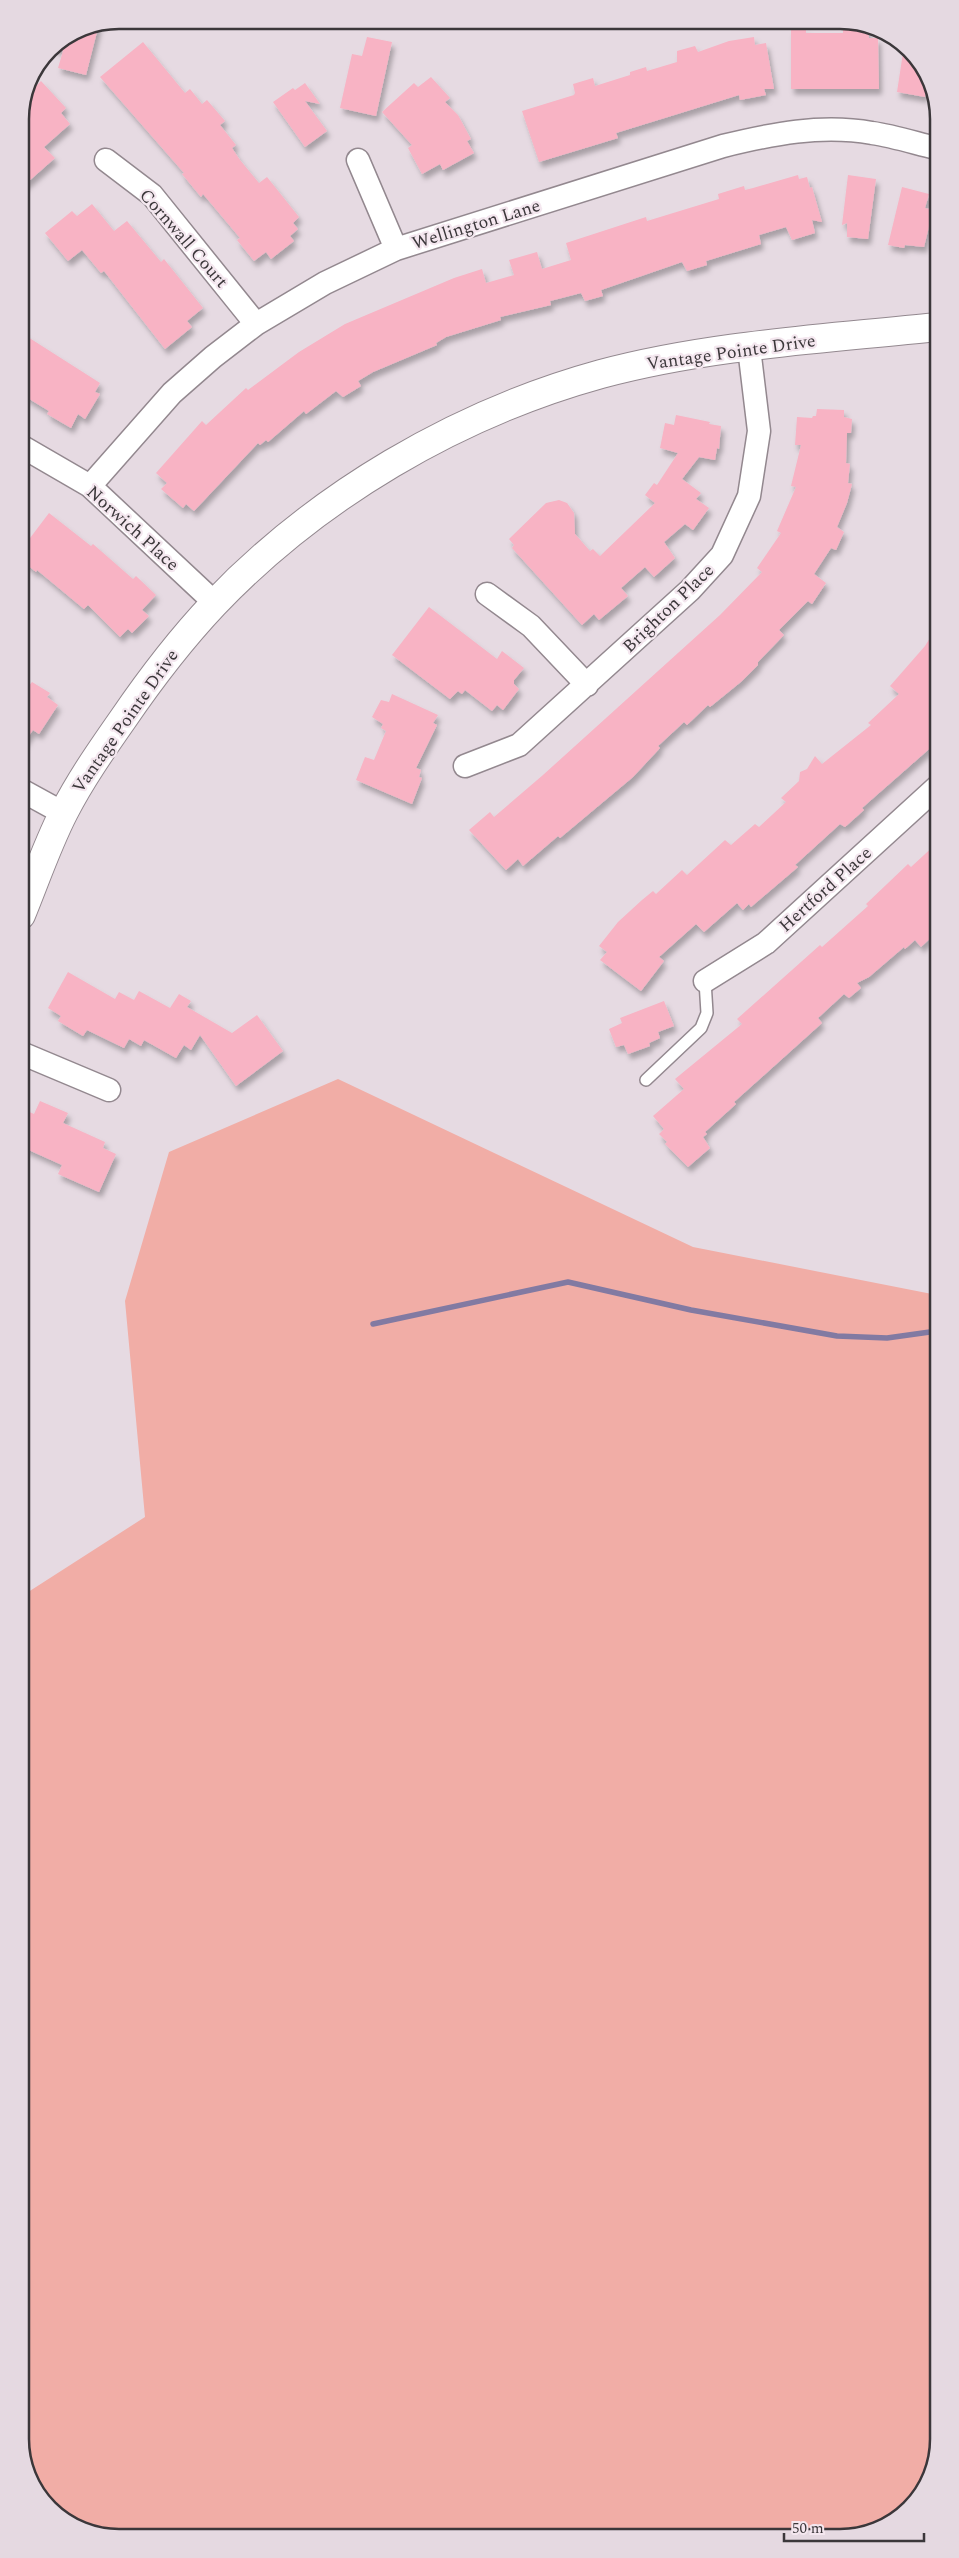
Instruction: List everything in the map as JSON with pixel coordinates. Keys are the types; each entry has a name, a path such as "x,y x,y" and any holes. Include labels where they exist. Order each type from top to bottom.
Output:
{"street":[{"name":"Wellington Lane","path":"90,486 172,393 213,357 256,324 325,283 396,249 723,146 775,133 823,129 871,133 930,147"},
{"name":"Cornwall Court","path":"106,160 152,195 256,324"},
{"path":"358,160 396,249"},
{"name":"Vantage Pointe Drive","path":"29,896 64,813 90,767 148,682 215,603 272,550 332,502 395,463 459,428 529,398 600,375 674,357 930,328"},
{"name":"Brighton Place","path":"464,766 519,745 690,590 722,555 749,496 759,431 749,348"},
{"name":"Norwich Place","path":"29,451 90,486 215,603"},
{"path":"487,594 531,626 587,685"},
{"name":"Hertford Place","path":"705,980 766,943 930,793"},
{"path":"29,794 64,813"},
{"path":"29,1056 109,1090"}],"lane":[{"path":"646,1080 702,1028 707,1013 705,980"}],"shaded area":[{"path":"338,1079 693,1247 930,1294 930,2445 929,2457 921,2479 912,2494 895,2511 880,2520 863,2526 840,2529 113,2529 101,2528 79,2520 64,2511 51,2499 38,2479 32,2462 29,2439 29,1592 145,1517 125,1301 169,1152"}],"building":[{"path":"843,29 858,30 869,34 869,38 878,38 879,89 791,89 791,30 806,30 806,33 843,33"},
{"path":"97,31 86,75 58,68 63,51 60,50 79,38"},
{"path":"367,37 392,42 376,116 340,108 352,54 362,56"},
{"path":"754,37 755,45 766,43 774,89 764,89 766,95 740,100 739,95 616,133 618,138 539,162 522,111 574,95 573,84 593,78 595,86 630,75 630,72 646,67 647,71 677,62 677,51 695,46 698,52 729,41"},
{"path":"143,42 185,93 190,89 202,104 207,100 225,121 220,125 236,145 232,148 240,160 259,183 267,177 299,217 293,223 298,229 290,236 294,241 271,259 266,252 254,261 237,240 240,238 203,194 201,197 182,174 184,173 100,77"},
{"path":"903,54 921,79 926,92 925,97 897,92"},
{"path":"431,77 450,98 445,102 458,115 471,139 467,141 474,153 443,170 440,164 422,174 408,148 412,145 382,112 414,83 418,87"},
{"path":"41,81 66,108 61,113 70,124 44,147 55,158 29,181 29,113 30,101 35,87"},
{"path":"305,83 320,104 305,101 327,131 305,147 273,102 293,88 295,90"},
{"path":"798,175 799,179 807,177 810,188 812,187 822,222 812,220 815,233 792,240 786,227 759,235 761,244 706,261 707,265 687,271 682,262 601,290 603,296 585,301 581,293 550,301 551,305 500,317 501,320 446,337 436,343 437,345 373,372 358,381 361,386 343,397 336,391 306,414 304,411 268,442 266,440 260,445 258,443 194,511 186,504 183,508 161,489 167,483 156,473 202,421 206,425 246,388 248,390 299,352 345,324 454,278 482,269 486,283 514,275 509,260 537,252 542,269 571,260 566,243 646,217 647,221 719,199 718,194 744,186 745,190"},
{"path":"848,175 876,179 868,239 847,237 847,223 842,225"},
{"path":"902,187 929,194 925,208 930,209 930,222 924,247 905,245 904,248 888,245"},
{"path":"92,204 114,231 127,221 161,262 164,259 203,308 187,321 192,327 165,349 104,271 101,273 82,250 68,261 45,233 72,211 77,216"},
{"path":"29,338 100,383 95,392 100,394 85,419 78,414 71,428 47,414 49,411 29,399"},
{"path":"817,409 844,410 844,417 852,419 851,433 847,433 846,463 850,464 848,483 852,484 847,503 837,527 844,532 836,550 831,548 814,574 826,583 812,604 808,601 779,630 784,635 742,681 710,707 708,705 687,725 684,722 658,746 660,748 633,777 560,838 558,836 523,866 518,859 506,870 469,830 490,812 494,817 543,775 720,615 762,572 757,568 781,533 777,531 796,487 791,486 801,445 795,445 797,417 812,418 816,416"},
{"path":"676,415 721,426 719,449 717,448 715,460 699,457 682,479 701,493 696,499 709,508 693,530 685,524 664,542 675,558 654,577 645,567 621,588 628,596 599,620 594,614 582,625 512,548 514,545 509,539 546,503 559,500 567,503 574,513 575,534 590,551 593,549 600,556 655,503 645,495 654,483 657,485 678,453 660,448 665,423 674,425"},
{"path":"49,513 91,546 93,544 133,579 136,576 156,595 142,610 149,616 132,633 128,629 120,637 88,605 84,609 37,570 36,572 29,566 29,539"},
{"path":"429,607 497,659 502,651 524,668 514,680 514,684 519,689 503,710 497,705 492,711 465,690 462,694 458,691 450,699 392,655"},
{"path":"930,638 930,748 862,808 864,810 845,827 840,824 795,865 798,867 751,907 749,904 743,910 737,903 704,932 696,924 659,957 664,961 641,991 600,960 607,952 599,946 618,922 642,900 653,891 656,894 682,870 687,875 725,840 731,845 755,824 759,827 786,802 781,798 799,781 800,772 807,769 815,756 822,764 871,725 868,723 899,694 890,686"},
{"path":"32,682 50,693 47,697 58,705 39,734 33,730 29,736 29,686"},
{"path":"392,694 438,715 433,723 437,725 416,768 421,770 419,777 422,778 412,804 356,780 365,757 374,760 386,731 381,728 383,724 372,717 381,700 389,702"},
{"path":"930,849 930,939 921,947 915,940 905,949 904,947 869,977 857,983 861,988 849,998 844,994 818,1018 822,1023 734,1102 736,1104 705,1132 707,1134 703,1137 710,1148 688,1167 665,1144 667,1142 659,1134 664,1129 653,1116 684,1089 675,1079 742,1024 737,1019 820,945 822,947 868,906 866,904 908,864 911,867"},
{"path":"68,972 115,999 119,992 134,1000 139,991 170,1008 179,994 191,1001 187,1007 232,1033 257,1015 283,1051 236,1086 200,1035 191,1050 184,1045 176,1058 144,1040 141,1046 129,1039 124,1048 87,1030 83,1036 58,1021 61,1016 48,1008"},
{"path":"664,1001 674,1026 658,1032 660,1038 649,1043 650,1046 628,1054 624,1045 616,1047 609,1029 622,1023 620,1018"},
{"path":"40,1101 68,1113 63,1123 105,1142 103,1148 116,1154 99,1192 58,1174 62,1165 29,1150 29,1112 34,1114"}],"waterway":[{"path":"373,1324 568,1282 691,1310 837,1336 887,1338 930,1332"}]}
